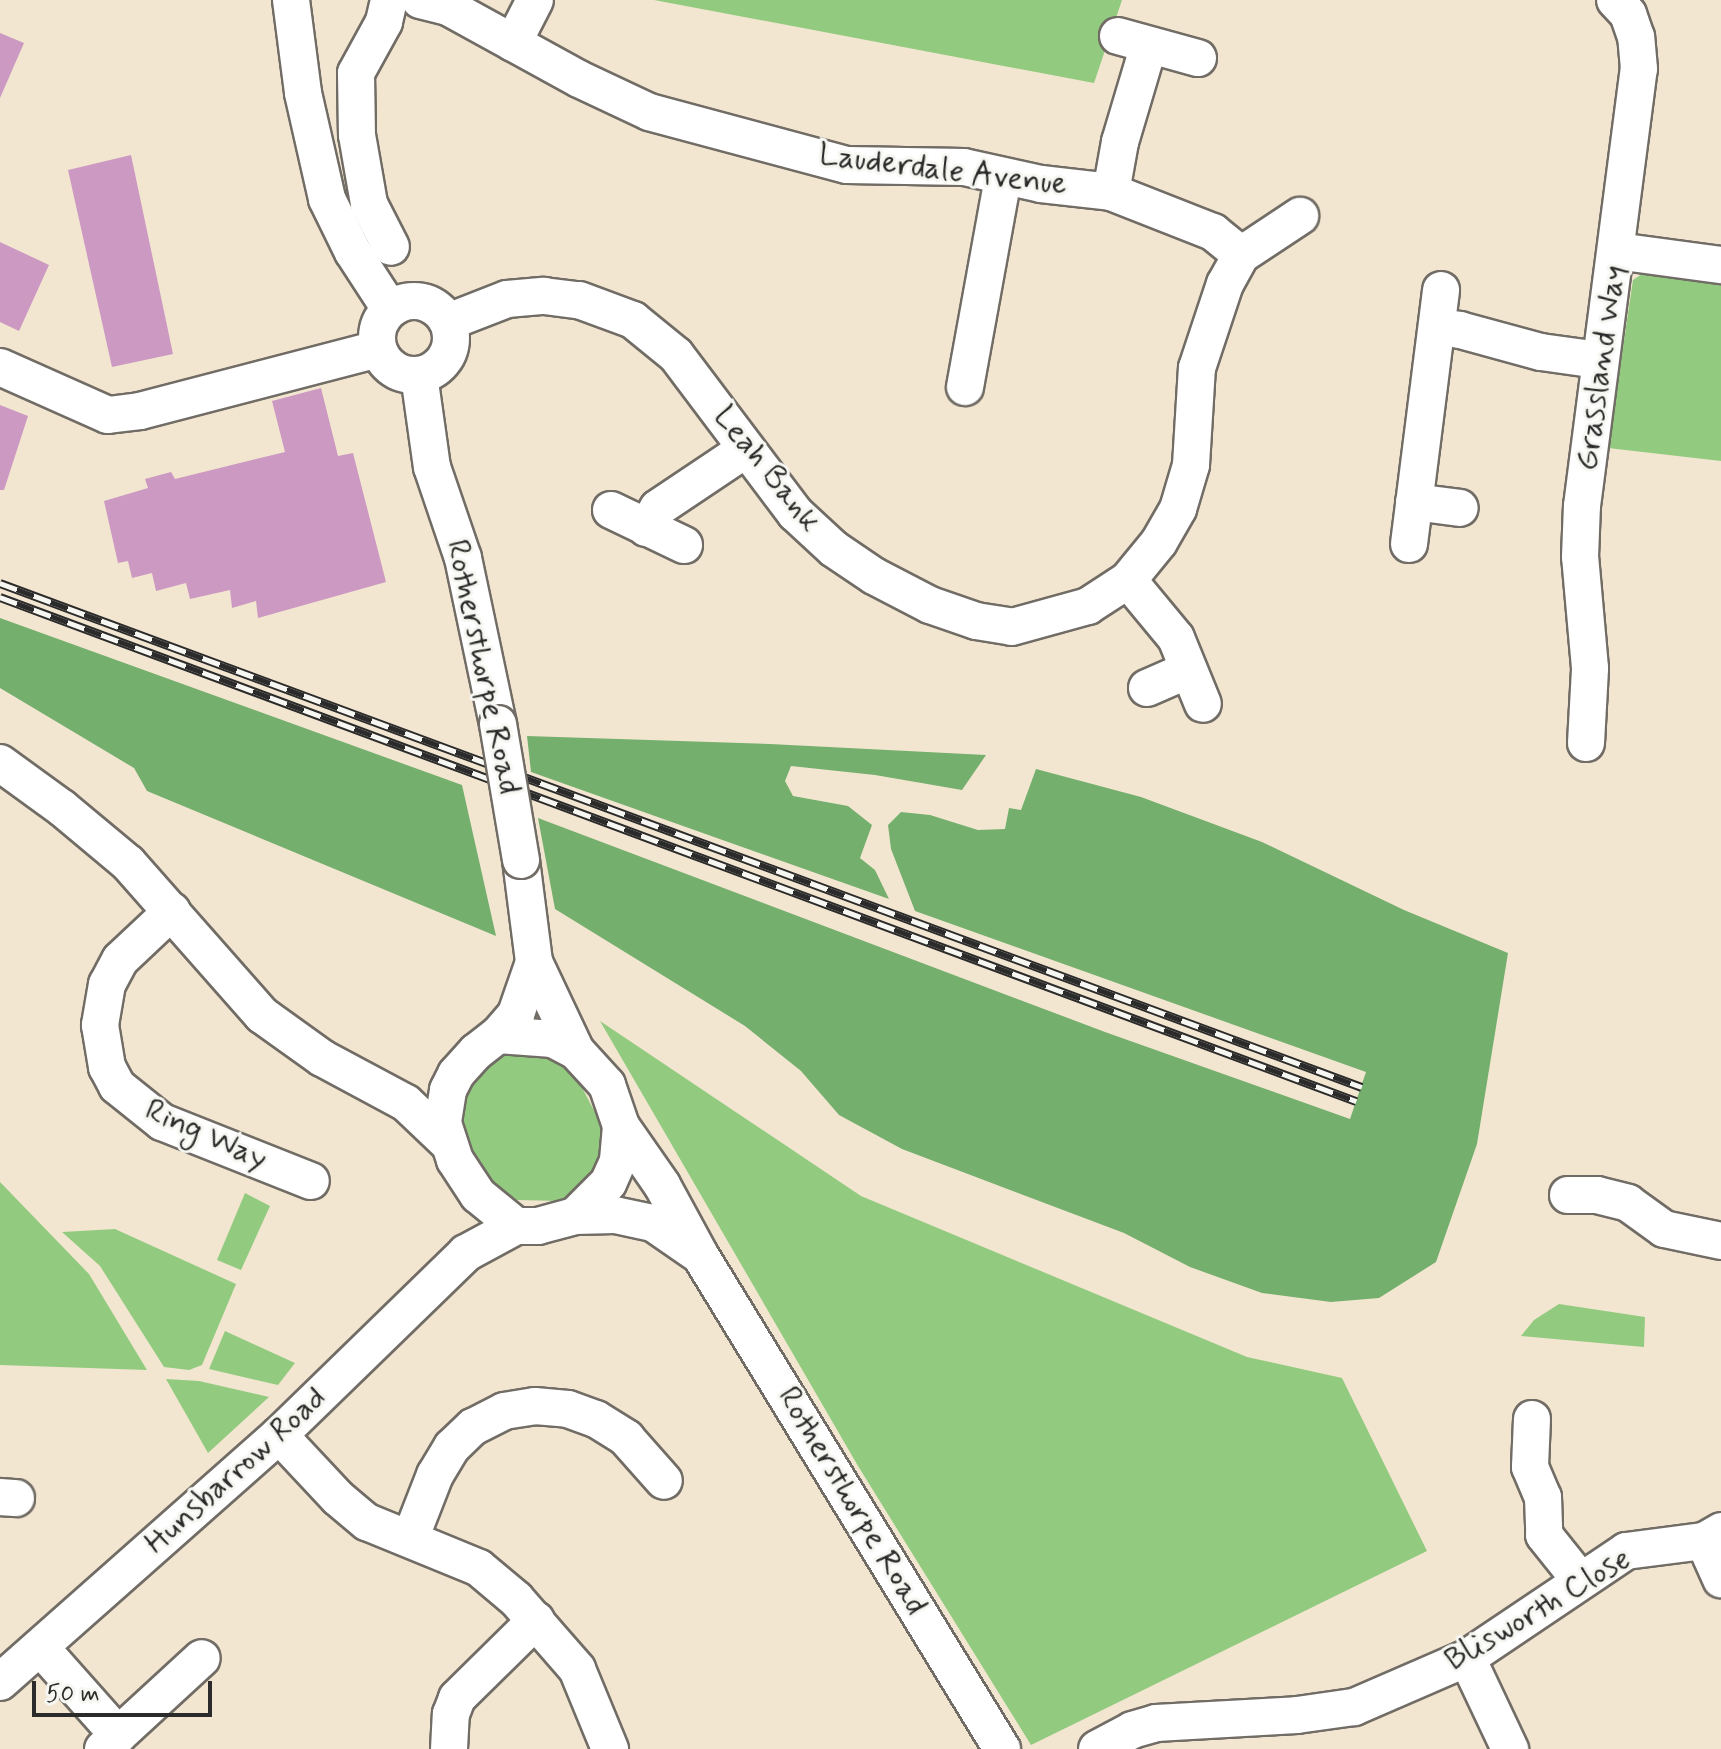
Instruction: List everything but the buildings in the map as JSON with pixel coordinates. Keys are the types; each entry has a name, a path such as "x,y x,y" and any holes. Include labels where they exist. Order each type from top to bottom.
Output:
{"street":[{"path":"291,0 303,93 327,199 353,252 390,309"},
{"path":"389,0 384,22 356,73 357,120 369,204 391,247"},
{"name":"Lauderdale Avenue","path":"420,0 448,7 649,112 710,131 847,165 964,167 1003,177 1111,192 1213,232 1241,255"},
{"path":"513,43 535,0"},
{"name":"Grassland Way","path":"1586,743 1590,668 1580,557 1599,360 1617,251 1639,69 1636,37 1628,14 1615,0"},
{"path":"1111,192 1134,40 1198,58"},
{"path":"965,387 1003,177"},
{"path":"1241,255 1300,216"},
{"path":"1617,251 1721,265"},
{"name":"Leah Bank","path":"448,322 507,299 544,296 579,300 633,320 676,355 795,513 834,549 874,576 953,613 1012,627 1088,606 1128,580 1159,542 1178,509 1191,465 1197,368 1208,327 1241,255"},
{"path":"1409,544 1441,290"},
{"path":"422,301 432,305 448,322 449,349 443,361 419,375 394,369 378,349 380,320 390,309 400,303 422,301"},
{"path":"1437,327 1541,352 1599,360"},
{"path":"0,367 108,415 140,411 378,349"},
{"name":"Rothersthorpe Road","path":"419,375 432,467 463,558 498,724 521,860 534,962"},
{"path":"646,528 658,508 746,449"},
{"path":"1414,502 1460,508"},
{"path":"611,510 684,545"},
{"path":"1128,580 1176,638 1203,704"},
{"path":"1147,688 1188,670"},
{"path":"0,763 100,838 172,911 262,1015 322,1058 406,1103 448,1143 478,1195 516,1226"},
{"name":"Ring Way","path":"172,911 120,960 107,984 100,1025 107,1067 117,1086 134,1103 162,1122 311,1181"},
{"path":"448,1143 443,1122 448,1090 456,1074 516,1014 534,962"},
{"path":"534,962 576,1051"},
{"name":"Rothersthorpe Road","path":"498,1035 553,1039 576,1051 607,1085 621,1126 662,1185 700,1255 1002,1749"},
{"path":"366,1079 418,1082 456,1074"},
{"name":"Rothersthorpe Road","path":"575,1216 608,1183 618,1161 621,1126"},
{"path":"466,1253 478,1195"},
{"path":"1568,1195 1597,1195 1628,1203 1664,1229 1721,1241"},
{"name":"Rothersthorpe Road","path":"516,1226 538,1226 575,1216 615,1215 653,1223 700,1255"},
{"name":"Hunsbarrow Road","path":"4,1670 40,1647 279,1435 466,1253 516,1226"},
{"path":"410,1539 435,1475 452,1447 473,1427 504,1411 535,1406 568,1409 596,1419 626,1438 664,1481"},
{"path":"1532,1419 1530,1467 1543,1497 1544,1535 1580,1580"},
{"path":"279,1435 338,1498 367,1522 479,1568 536,1620 577,1669 610,1749"},
{"name":"Blisworth Close","path":"1097,1749 1132,1730 1156,1723 1247,1734 1354,1707 1467,1658 1626,1551 1713,1536 1721,1579"},
{"path":"449,1749 451,1714 457,1698 536,1620"},
{"path":"40,1647 111,1742 202,1658"},
{"path":"1467,1658 1510,1749"}],"green space":[{"path":"654,0 1122,0 1094,83"},
{"path":"1648,270 1721,280 1721,461 1608,448 1633,280"},
{"path":"0,618 462,785 496,936 147,791 134,768 0,688"},
{"path":"527,736 986,755 962,790 875,775 791,766 785,781 793,796 848,806 872,825 860,858 875,870 889,899 531,772"},
{"path":"1036,769 1141,797 1262,842 1404,910 1508,953 1477,1144 1436,1262 1379,1298 1331,1302 1262,1293 1190,1267 1124,1233 902,1149 839,1115 801,1071 745,1026 555,909 538,818 1105,1032 1350,1119 1366,1072 915,911 891,849 888,825 901,812 930,815 978,830 1005,829 1009,808 1021,810"},
{"path":"600,1021 861,1196 1247,1357 1342,1378 1427,1551 1031,1745 858,1466"},
{"path":"508,1051 549,1053 565,1065 579,1082 606,1133 599,1164 574,1194 560,1201 517,1200 502,1192 488,1180 461,1134 462,1099 471,1078"},
{"path":"0,1182 89,1274 147,1370 0,1365"},
{"path":"245,1193 270,1206 241,1270 217,1260"},
{"path":"115,1229 236,1284 202,1365 189,1370 164,1367 100,1266 62,1232"},
{"path":"1559,1304 1645,1317 1644,1347 1521,1336 1534,1320"},
{"path":"225,1331 295,1363 278,1385 209,1369"},
{"path":"166,1379 199,1381 269,1397 208,1453"}],"railway":[{"path":"0,583 1362,1087"},
{"path":"0,597 1356,1101"}]}
